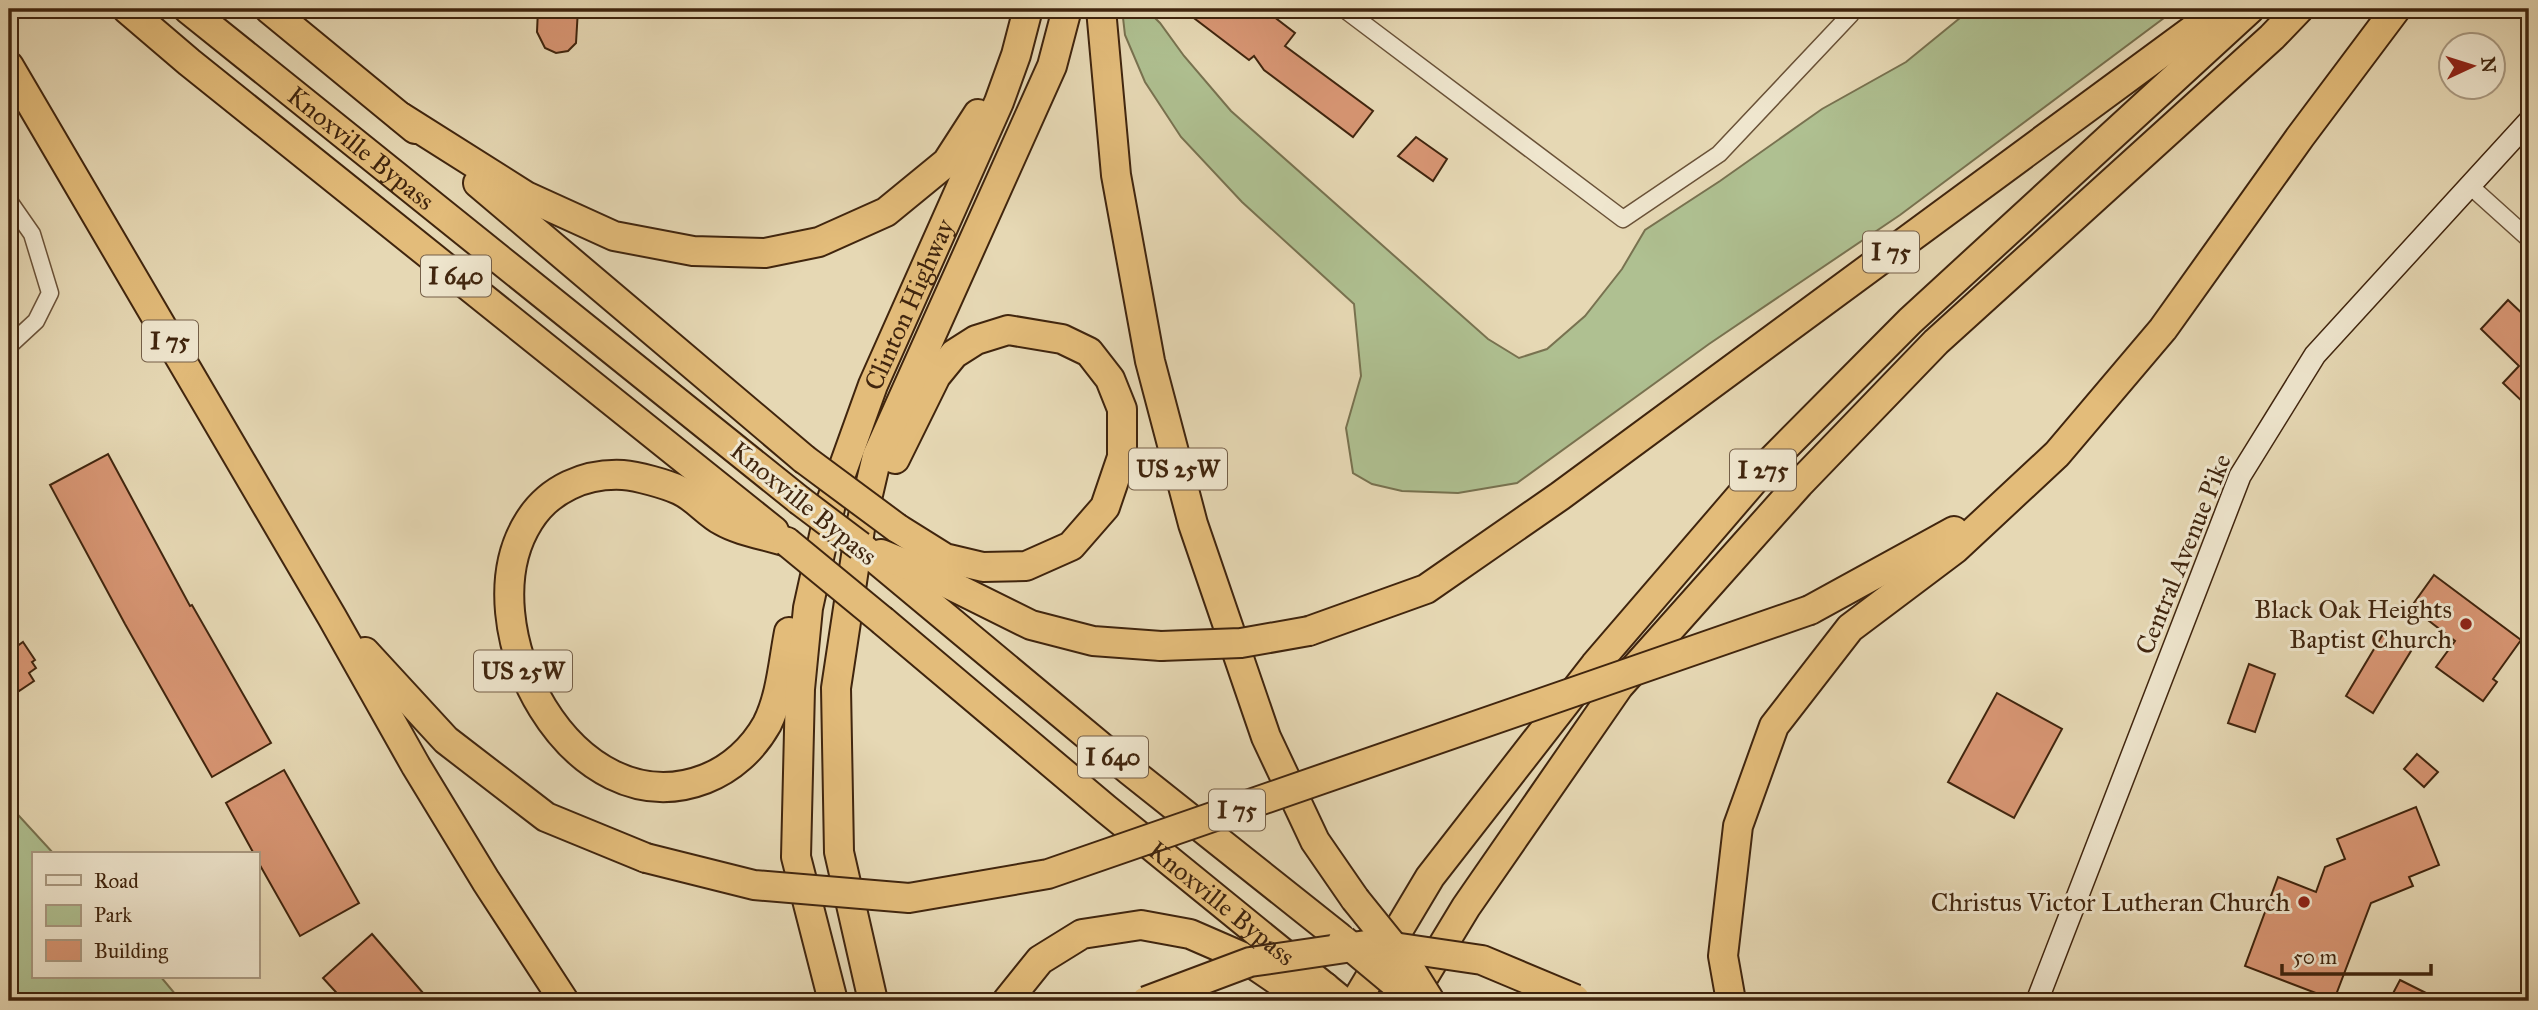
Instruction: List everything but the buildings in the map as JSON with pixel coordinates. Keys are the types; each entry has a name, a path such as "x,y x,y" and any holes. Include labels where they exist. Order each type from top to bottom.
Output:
{"highway":[{"name":"Knoxville Bypass","path":"127,9 189,62 788,542 1106,809 1333,994"},
{"name":"Knoxville Bypass","path":"188,9 799,500 860,546 892,566 1129,770 1416,1001"},
{"path":"269,9 401,117 804,459 897,528 945,558 982,566 1026,566 1071,546 1105,507 1122,457 1122,409 1110,379 1089,352 1062,339 1008,330 976,340 954,354 936,376 884,480 866,498"},
{"name":"Clinton Highway","path":"833,1001 796,857 800,689 808,608 832,499 873,386 999,102 1016,55 1028,9"},
{"path":"873,1001 839,852 836,688 866,498 877,456 900,402 1052,66 1067,9"},
{"name":"US 25W","path":"1101,9 1116,175 1150,361 1193,524 1266,737 1315,841 1355,900 1405,961 1430,1001"},
{"name":"I 75","path":"892,566 1031,625 1093,642 1161,646 1241,643 1309,632 1426,589 1560,496 2221,9"},
{"name":"I 275","path":"1356,1001 1430,877 1595,665 1767,465 1910,321 2250,9"},
{"name":"I 275","path":"1409,1001 1466,907 1619,686 1799,484 1936,342 2272,37 2299,9"},
{"name":"I 75","path":"9,66 332,617 446,740 546,817 646,858 754,885 909,898 1048,874 1810,610 1947,536 2057,454 2163,329 2300,137 2396,9"},
{"path":"401,117 526,196 614,236 693,251 765,253 819,242 886,212 947,162 977,117 999,74 1016,55"},
{"path":"1731,1001 1723,956 1738,826 1774,726 1850,628 1955,549 2057,454"},
{"name":"US 25W","path":"788,542 723,522 680,490 625,475 596,476 564,486 539,505 515,547 509,573 509,607 514,644 526,678 563,737 614,777 667,788 694,783 722,772 743,755 766,724 779,691 789,632 808,608"},
{"path":"332,617 416,766 564,1001"},
{"path":"1007,1001 1040,960 1082,934 1141,925 1190,934 1243,957 1290,989 1333,994"},
{"path":"1146,1001 1250,962 1373,944 1482,960 1576,1000"}],"main road":[{"name":"Central Avenue Pike","path":"2037,1001 2240,476 2315,355 2529,121"}],"street":[{"path":"1344,9 1623,219 1719,154 1848,11"},
{"path":"2469,185 2529,239"},
{"path":"9,201 32,234 50,293 36,321 9,346"}],"green space":[{"path":"1122,9 1146,9 1231,111 1488,339 1519,358 1547,349 1585,316 1622,269 1645,230 1822,109 1906,62 1971,9 2176,9 1900,215 1709,344 1517,483 1458,493 1402,491 1372,484 1353,473 1346,428 1361,376 1354,304 1242,202 1181,137 1145,82 1125,35"},
{"path":"9,805 52,852 32,852 32,978 162,978 181,1001 9,1001"}],"place":[{"name":"Black Oak Heights Baptist Church","path":"2466,624"},
{"name":"Christus Victor Lutheran Church","path":"2304,902"}]}
